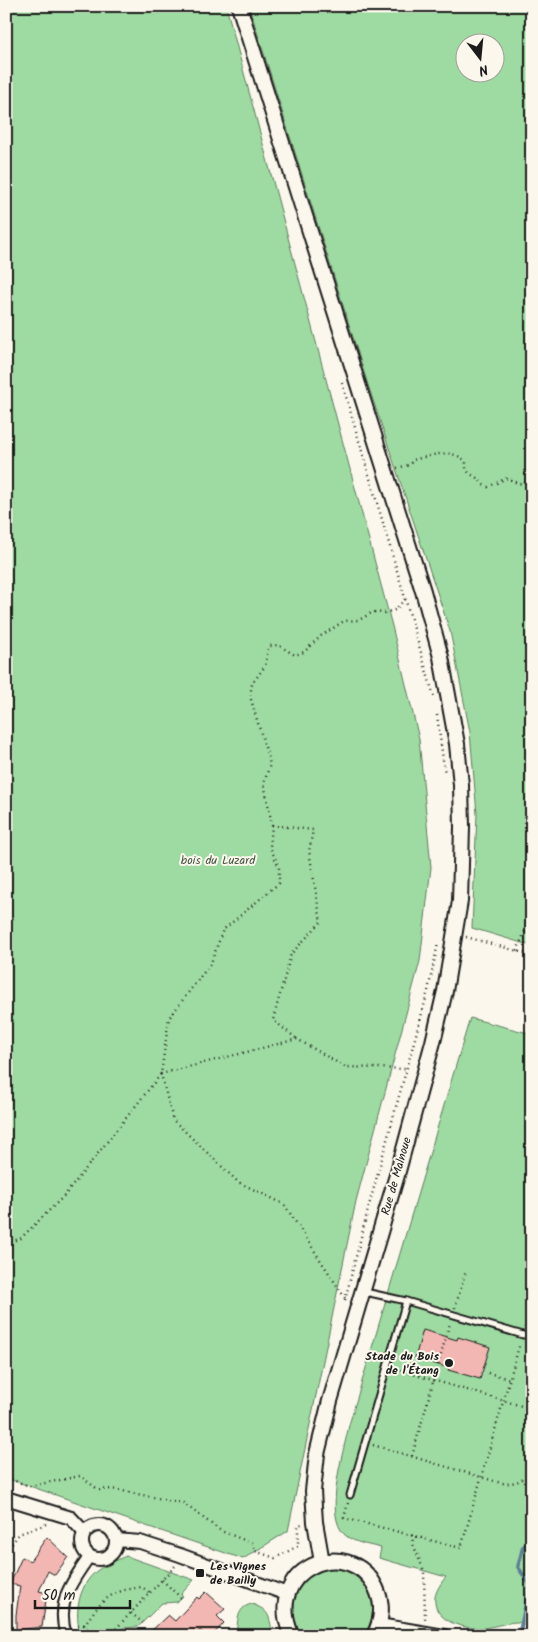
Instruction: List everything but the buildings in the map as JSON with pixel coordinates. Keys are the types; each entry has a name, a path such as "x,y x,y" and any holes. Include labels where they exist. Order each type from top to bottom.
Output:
{"main road":[{"name":"Rue de Malnoue","path":"238,6 423,591 441,657 451,707 461,785 462,865 456,934 445,991 397,1175 332,1392 317,1454 314,1491 315,1522 322,1562"},
{"path":"292,1636 286,1624 284,1609 287,1594 292,1583 311,1566 322,1562 336,1561 351,1564 364,1571 373,1582 380,1595 382,1610 376,1630"}],"street":[{"path":"6,1498 71,1518 84,1532"},
{"path":"94,1525 106,1526 114,1534 116,1540 114,1551 106,1558 100,1560 90,1557 82,1548 81,1543 84,1532 94,1525"},
{"path":"116,1540 140,1542 287,1594"},
{"path":"66,1636 64,1618 67,1593 71,1582 90,1557"},
{"path":"376,1630 444,1636"}],"lane":[{"path":"362,1292 406,1301 523,1335"},
{"path":"350,1495 406,1301"}],"path":[{"path":"340,375 435,700"},
{"path":"383,467 400,469 409,465 413,460 448,454 462,457 466,462 465,468 468,474 480,480 488,487 507,478 523,484 532,478"},
{"path":"345,1298 284,1204 238,1182 173,1120 161,1074 169,1018 211,963 223,930 279,883 279,868 270,846 272,825 264,783 270,764 250,696 252,684 265,666 268,649 270,646 278,645 294,655 304,652 321,636 344,621 360,620 373,612 384,613 395,610 405,599"},
{"path":"436,710 446,777"},
{"path":"272,825 313,830 309,851 321,922 291,954 273,1020 297,1039 346,1067 407,1069"},
{"path":"517,951 532,914"},
{"path":"456,934 532,955"},
{"path":"343,1306 428,991 440,936"},
{"path":"6,1242 20,1238 65,1195 161,1074 297,1039"},
{"path":"412,1456 466,1271"},
{"path":"350,1495 344,1518 461,1548 532,1303"},
{"path":"387,1367 532,1409"},
{"path":"488,1372 510,1379"},
{"path":"365,1442 501,1483 511,1484 519,1482 532,1472"},
{"path":"6,1478 30,1486 80,1476 99,1490 112,1489 182,1503 221,1531 252,1543 255,1551 275,1558 298,1546 298,1525 306,1523"},
{"path":"6,1552 19,1534 49,1523 52,1512"},
{"path":"412,1535 413,1544 424,1571 425,1619 422,1623"},
{"path":"109,1636 170,1571"},
{"path":"162,1580 181,1598"},
{"path":"84,1625 106,1597 127,1589 142,1587 150,1593"},
{"path":"131,1612 143,1623"},
{"path":"78,1625 84,1625 95,1636"}],"green space":[{"name":"bois du Luzard","path":"6,6 226,6 392,626 419,739 431,867 420,961 356,1201 288,1531 243,1559 6,1478"},
{"path":"249,6 532,6 532,946 472,928 477,814 470,732 450,631 368,385"},
{"name":"Stade du Bois de l'Étang","path":"470,1018 532,1034 532,1629 517,1622 473,1628 450,1622 438,1612 435,1605 435,1597 446,1577 379,1558 381,1548 357,1542 345,1535 339,1526 336,1513 337,1482 349,1425"},
{"path":"126,1556 194,1580 181,1594 183,1596 177,1602 162,1603 138,1627 123,1628 116,1636 81,1636 78,1608 87,1581 101,1568"},
{"path":"328,1567 352,1575 368,1591 372,1601 372,1612 370,1624 363,1636 298,1636 289,1603 307,1574"},
{"path":"252,1604 263,1609 268,1615 273,1636 236,1636 240,1612 243,1608"}],"waterway":[{"path":"520,1631 530,1585 518,1567 523,1547 532,1541"}],"place":[{"name":"Stade du Bois de l'Étang","path":"449,1363"},
{"name":"Les Vignes de Bailly","path":"200,1573"}]}
